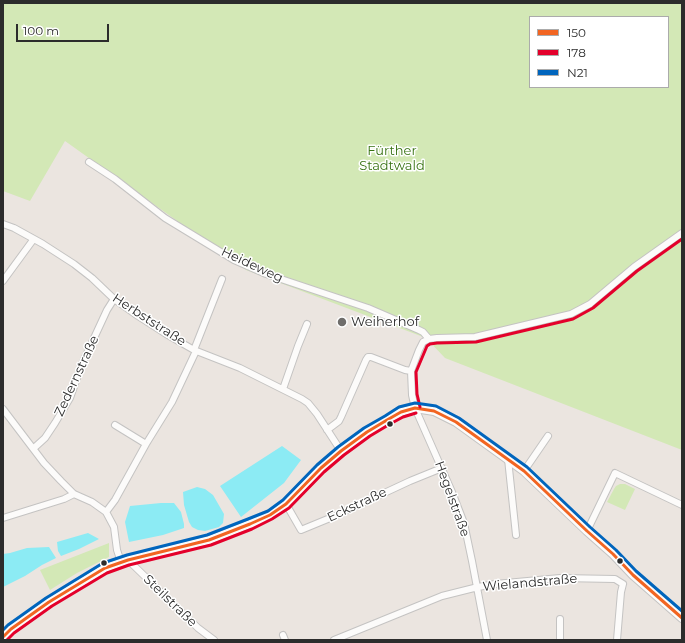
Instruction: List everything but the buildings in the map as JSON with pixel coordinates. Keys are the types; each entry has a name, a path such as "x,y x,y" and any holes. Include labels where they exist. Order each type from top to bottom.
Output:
{"street":[{"name":"Heideweg","path":"89,162 115,179 165,218 234,260 266,274 368,308 424,332 429,339"},
{"name":"Herbststraße","path":"3,224 14,228 33,240 43,244 74,264 92,278 114,299 138,316 195,350 240,368 308,403 341,451"},
{"path":"327,430 339,421 368,357 371,356 411,371 423,342 429,339 474,337 571,314 590,304 634,267 682,233"},
{"path":"3,281 33,240"},
{"path":"106,512 172,402 195,350 222,279"},
{"name":"Zedernstraße","path":"34,448 44,438 55,423 70,398 82,364 114,299"},
{"path":"283,389 307,324"},
{"name":"Hegelstraße","path":"411,371 412,395 415,408 442,468 464,523 478,587 487,640"},
{"path":"3,637 11,629 105,568 125,561 209,540 270,515 286,504 321,468 366,432 401,412 415,408 434,411 456,422 524,471 613,554 633,575 682,618"},
{"path":"3,409 44,463 74,494 92,502 106,512 114,527 117,550 125,561"},
{"path":"115,425 146,444"},
{"path":"524,471 548,436"},
{"path":"508,459 516,535"},
{"name":"Eckstraße","path":"286,504 301,530 442,468"},
{"path":"587,531 615,473 682,505"},
{"path":"3,518 64,499 74,494"},
{"name":"Steilstraße","path":"125,561 198,628 214,640"},
{"path":"617,640 621,592 623,584 633,575"},
{"name":"Wielandstraße","path":"334,640 442,596 478,587 560,578 615,579 623,584"},
{"path":"560,619 560,640"}],"green space":[{"name":"Fürther Stadtwald","path":"3,3 682,3 682,450 445,358 426,338 246,270 65,141 30,201 3,191"},
{"path":"625,484 635,489 625,510 607,502 616,486"},
{"path":"109,543 109,557 77,573 50,590 40,570"}],"water":[{"path":"282,446 301,460 284,483 241,517 220,486"},
{"path":"197,487 205,489 213,495 224,514 223,523 219,527 205,531 198,530 192,527 189,522 184,505 183,492"},
{"path":"174,503 181,512 184,528 163,535 129,542 125,522 130,506"},
{"path":"88,533 99,539 61,556 58,551 57,542"},
{"path":"49,547 56,558 3,587 3,554 27,548"}],"transit line":[{"name":"178","path":"420,407 417,394 416,372 427,346 430,344 476,342 573,319 593,308 637,271 682,239"},
{"name":"N21","path":"3,630 46,598 103,563 127,555 207,535 268,511 283,500 317,465 338,447 364,428 399,407 415,403 436,406 459,418 527,467 616,550 636,571 682,611"},
{"name":"150","path":"3,637 11,629 49,602 105,568 128,560 209,540 270,515 286,504 321,468 341,451 367,432 387,420 401,412 415,408 434,411 456,422 524,471 613,554 633,575 682,618"},
{"name":"178","path":"7,640 14,633 52,606 107,573 129,565 211,545 252,529 272,519 289,508 324,472 344,455 370,436 390,424 403,417 416,413"}],"place":[{"name":"Weiherhof","path":"342,322"}]}
